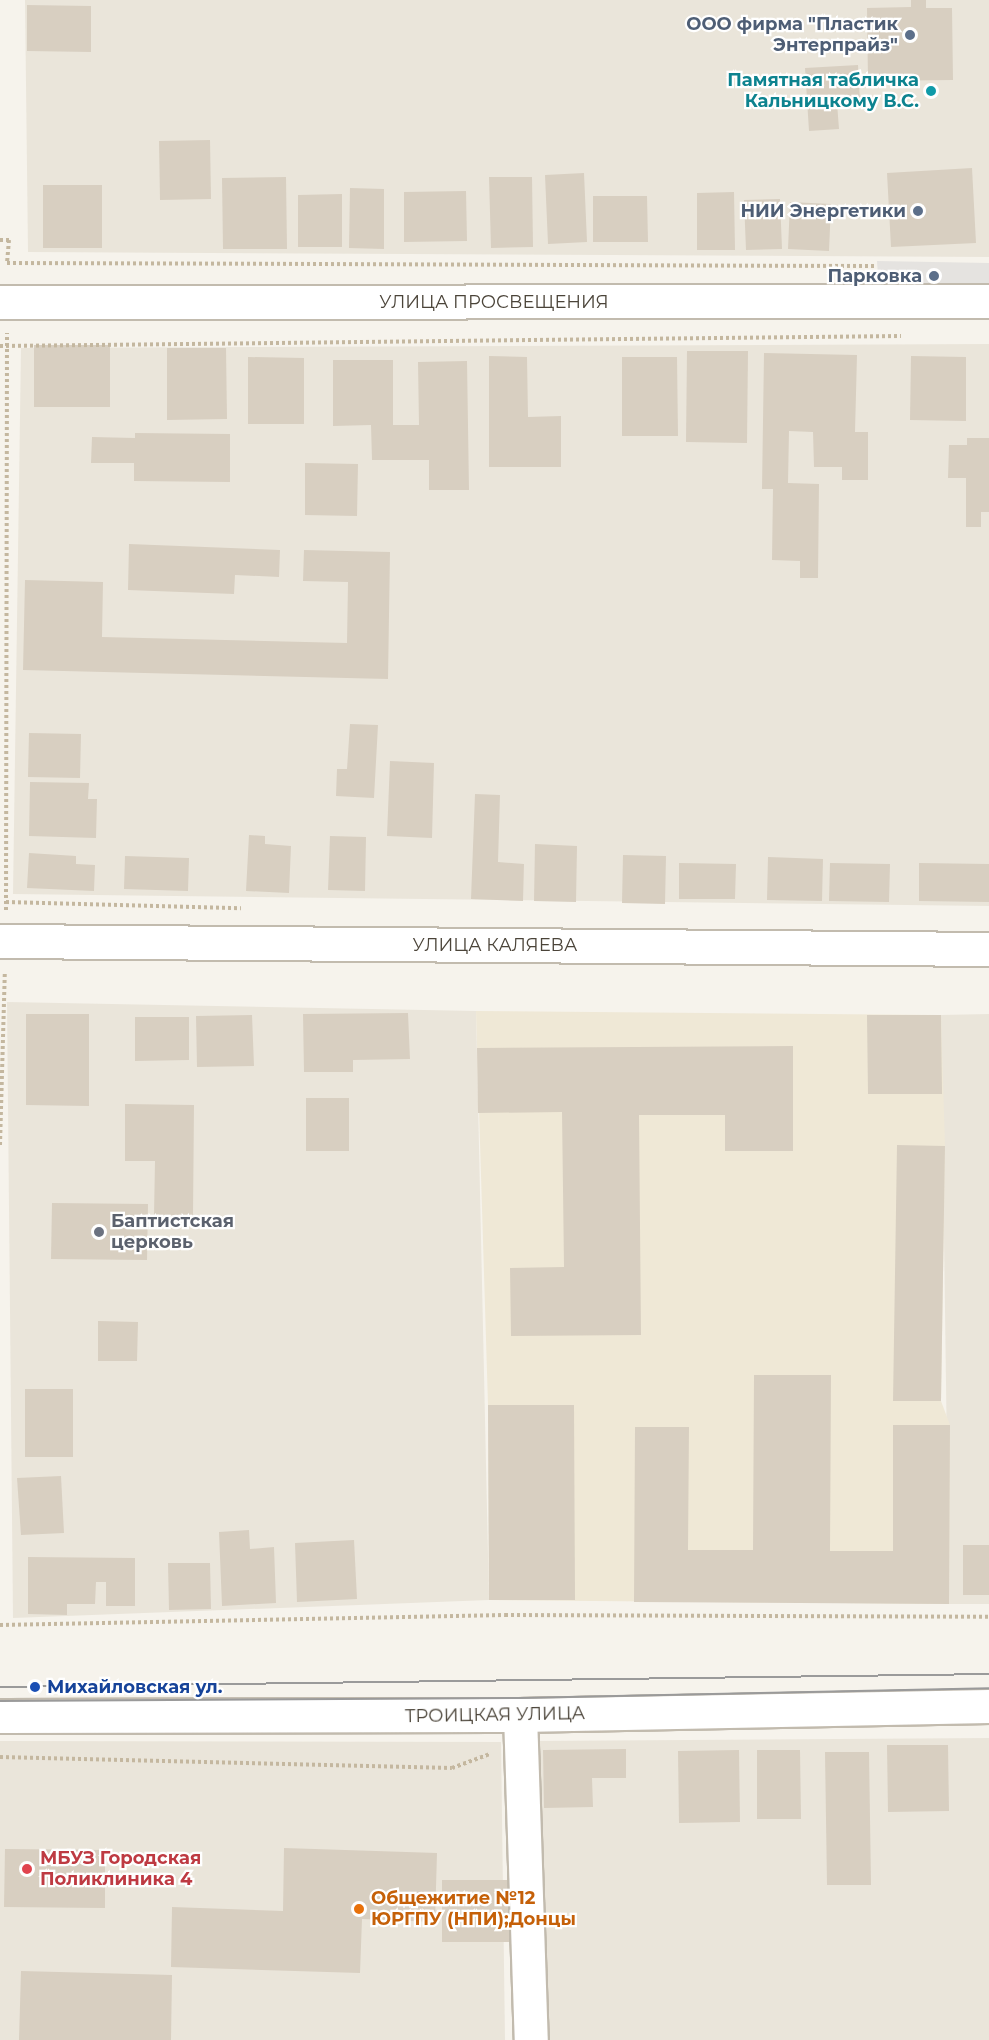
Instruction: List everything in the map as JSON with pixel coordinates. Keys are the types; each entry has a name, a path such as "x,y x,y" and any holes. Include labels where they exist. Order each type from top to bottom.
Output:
{"street":[{"name":"УЛИЦА ПРОСВЕЩЕНИЯ","path":"4,302 989,302"},
{"name":"УЛИЦА КАЛЯЕВА","path":"3,941 989,949"},
{"name":"ТРОИЦКАЯ УЛИЦА","path":"0,1716 520,1715 989,1706"},
{"path":"520,1715 531,2040"}],"path":[{"path":"0,240 9,240 4,302 7,346 0,1145"},
{"path":"7,263 881,266"},
{"path":"0,346 907,336"},
{"path":"0,1625 505,1615 989,1617"}],"shaded area":[{"path":"25,0 989,0 989,257 28,252"},
{"name":"Парковка","path":"877,261 989,263 989,291 879,290"},
{"path":"989,344 989,906 13,894 21,348"},
{"path":"7,1002 476,1011 489,1600 13,1618"},
{"path":"476,1011 941,1015 945,1146 941,1401 950,1425 949,1604 489,1600 488,1405"},
{"path":"989,1014 989,1604 949,1604 941,1015"},
{"path":"989,1738 989,2040 542,2040 533,1741"},
{"path":"0,1741 501,1742 505,2040 0,2040"}],"building":[{"name":"ООО фирма \"Пластик Энтерпрайз\"","path":"911,0 926,0 926,8 952,8 953,80 868,81 867,8 911,7"},
{"path":"27,5 91,6 91,52 27,51"},
{"path":"858,65 860,101 837,103 839,129 809,131 805,68"},
{"path":"210,140 211,199 160,200 159,141"},
{"path":"972,168 976,243 891,247 887,173"},
{"path":"584,173 587,242 548,244 545,175"},
{"path":"286,177 287,249 223,249 222,178"},
{"path":"489,177 532,177 533,247 491,248"},
{"path":"43,185 102,185 102,248 43,248"},
{"path":"350,188 384,189 384,249 349,248"},
{"path":"466,191 467,241 404,242 404,192"},
{"path":"734,192 735,250 697,250 697,193"},
{"path":"342,194 342,247 298,247 298,195"},
{"path":"593,196 647,196 648,242 593,242"},
{"path":"780,199 782,249 746,250 744,200"},
{"path":"790,202 831,204 829,251 788,249"},
{"path":"34,345 110,345 110,407 34,407"},
{"path":"167,348 226,348 227,419 167,420"},
{"path":"687,351 748,351 747,443 686,442"},
{"path":"764,353 857,355 855,432 868,432 868,480 842,480 842,467 814,467 813,432 789,431 788,483 819,484 818,578 800,578 800,561 772,560 773,489 762,489"},
{"path":"489,356 527,357 528,417 561,416 561,467 489,467"},
{"path":"911,356 966,357 966,421 910,420"},
{"path":"248,357 304,358 304,424 248,424"},
{"path":"622,357 677,357 678,436 622,436"},
{"path":"333,360 393,360 393,425 419,425 418,362 467,361 469,490 429,490 429,460 372,460 371,425 333,426"},
{"path":"135,433 230,434 230,482 134,481 134,463 91,463 92,437 135,438"},
{"path":"967,438 989,438 989,512 981,512 981,527 966,527 966,478 948,478 949,445 967,445"},
{"path":"305,463 358,464 357,516 305,515"},
{"path":"129,544 280,550 279,577 235,575 234,594 128,590"},
{"path":"304,550 390,552 388,679 23,670 25,580 103,582 102,637 347,643 348,582 303,581"},
{"path":"350,724 378,725 374,798 336,796 337,769 347,769"},
{"path":"29,733 81,734 80,778 28,777"},
{"path":"390,761 434,763 432,838 387,836"},
{"path":"30,782 89,783 88,799 97,799 96,838 29,836"},
{"path":"475,794 500,795 498,862 524,864 523,901 471,899"},
{"path":"249,835 265,836 265,844 291,846 289,893 246,891"},
{"path":"330,836 366,837 365,891 328,890"},
{"path":"535,844 577,846 576,902 534,901"},
{"path":"29,853 76,856 76,864 95,865 94,891 27,888"},
{"path":"623,855 666,856 665,904 622,903"},
{"path":"125,856 189,858 188,891 124,889"},
{"path":"768,857 823,859 822,901 767,900"},
{"path":"679,863 736,864 735,899 679,899"},
{"path":"830,863 890,864 889,902 829,901"},
{"path":"919,863 989,864 989,902 919,901"},
{"path":"408,1013 410,1059 353,1060 353,1072 304,1072 303,1014"},
{"path":"26,1014 89,1014 89,1106 26,1105"},
{"path":"252,1015 254,1066 197,1067 196,1016"},
{"path":"867,1015 941,1015 942,1094 868,1094"},
{"path":"135,1017 189,1017 189,1060 135,1061"},
{"path":"793,1046 793,1151 725,1151 725,1115 639,1115 641,1335 511,1336 510,1268 564,1267 562,1112 478,1113 477,1048"},
{"path":"306,1098 349,1098 349,1151 306,1151"},
{"path":"125,1104 194,1105 193,1215 154,1215 155,1161 125,1161"},
{"path":"897,1145 945,1146 941,1401 893,1401"},
{"name":"Баптистская церковь","path":"52,1203 148,1204 147,1260 51,1259"},
{"path":"98,1321 138,1322 137,1361 98,1361"},
{"path":"754,1375 831,1375 830,1551 893,1551 893,1425 950,1425 949,1604 634,1602 635,1427 689,1427 688,1550 753,1550"},
{"path":"25,1389 73,1389 73,1457 25,1457"},
{"path":"488,1405 574,1405 575,1600 489,1600"},
{"path":"61,1476 64,1533 21,1535 17,1478"},
{"path":"249,1530 250,1549 274,1547 276,1603 222,1606 219,1532"},
{"path":"354,1540 357,1599 297,1602 295,1543"},
{"path":"963,1545 989,1545 989,1595 963,1595"},
{"path":"28,1557 135,1558 135,1606 106,1606 106,1582 96,1582 95,1604 67,1604 67,1615 28,1614"},
{"path":"168,1563 210,1563 211,1609 169,1610"},
{"path":"887,1745 948,1745 949,1811 888,1812"},
{"path":"626,1749 626,1778 592,1778 593,1807 544,1808 543,1750"},
{"path":"739,1750 740,1822 679,1823 678,1751"},
{"path":"757,1750 800,1750 801,1819 757,1819"},
{"path":"825,1752 869,1752 871,1885 827,1885"},
{"name":"Общежитие №12 ЮРГПУ (НПИ);Донцы","path":"284,1848 437,1853 435,1922 362,1919 360,1973 171,1967 172,1907 283,1911"},
{"path":"5,1849 105,1850 105,1908 4,1907"},
{"name":"Общежитие №12 ЮРГПУ (НПИ);Донцы","path":"442,1880 516,1880 515,1942 442,1942"},
{"path":"21,1971 172,1975 171,2040 19,2040"}],"tram line":[{"path":"0,1687 989,1674"},
{"path":"0,1701 520,1698 989,1688"}],"place":[{"name":"ООО фирма \"Пластик Энтерпрайз\"","path":"910,35"},
{"name":"Памятная табличка Кальницкому В.С.","path":"931,91"},
{"name":"НИИ Энергетики","path":"918,211"},
{"name":"Парковка","path":"934,276"},
{"name":"Баптистская церковь","path":"99,1232"},
{"name":"Михайловская ул.","path":"35,1687"},
{"name":"МБУЗ Городская Поликлиника 4","path":"27,1869"},
{"name":"Общежитие №12 ЮРГПУ (НПИ);Донцы","path":"359,1909"}]}
